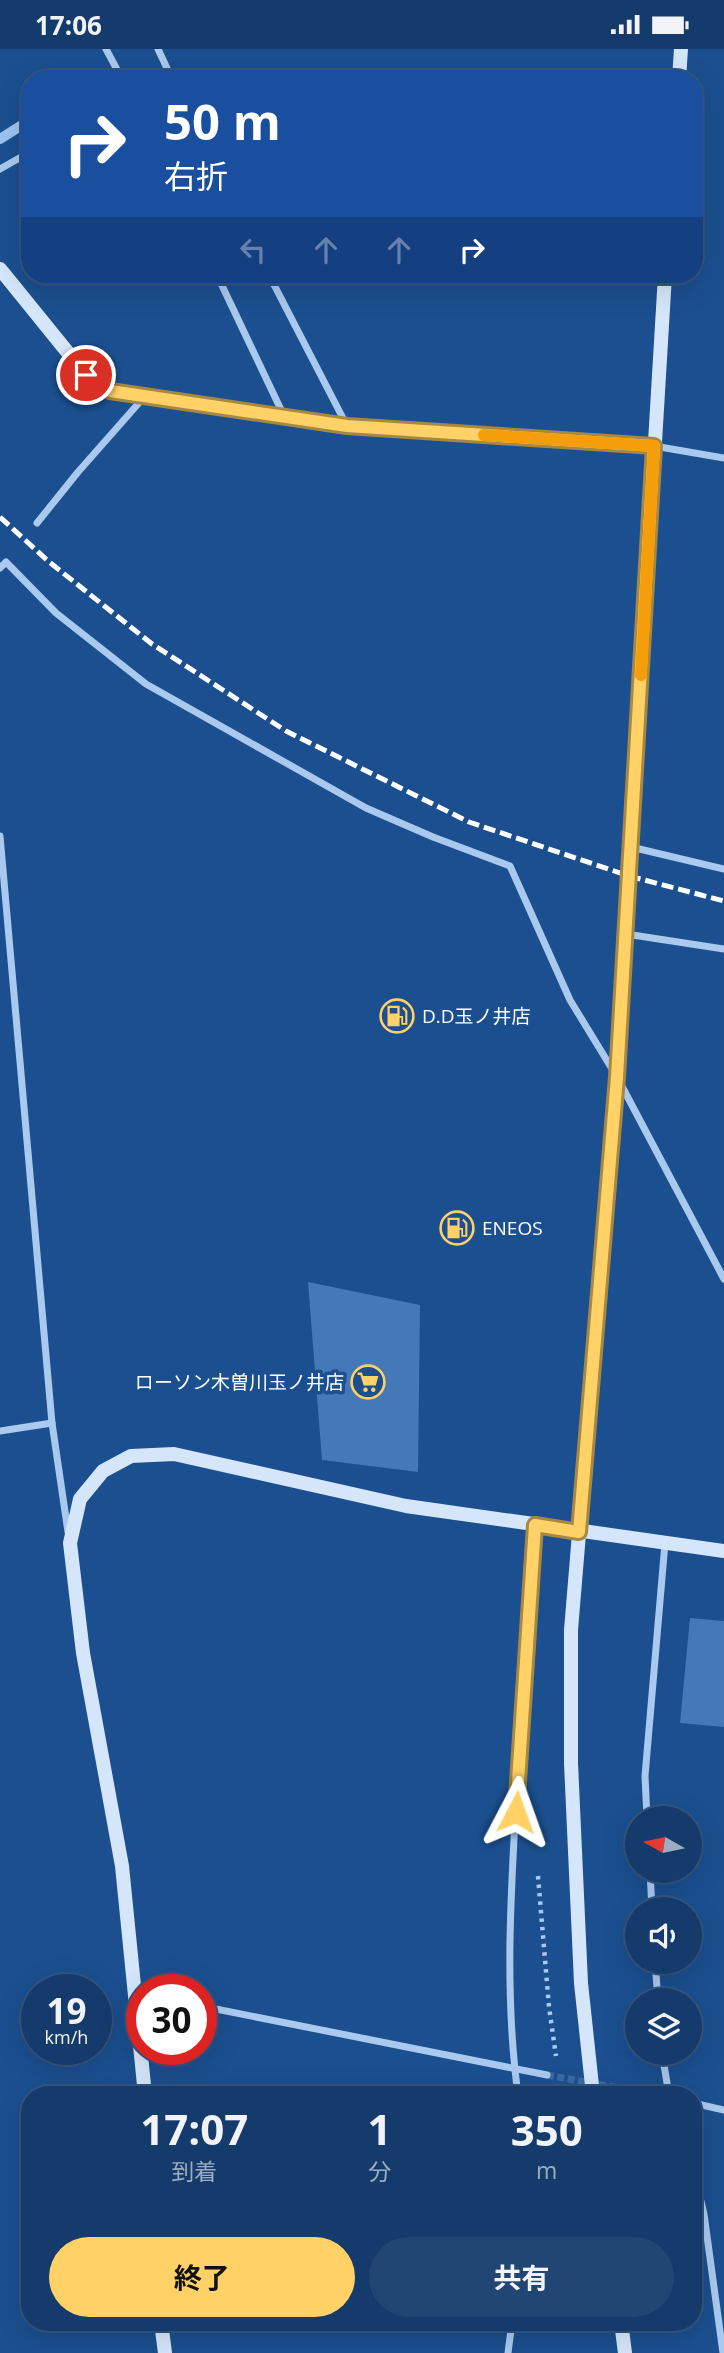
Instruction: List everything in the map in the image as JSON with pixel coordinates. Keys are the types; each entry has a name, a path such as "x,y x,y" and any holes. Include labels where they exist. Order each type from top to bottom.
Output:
{"main road":[{"path":"680,70 681,49"},
{"path":"0,269 78,365 97,385 110,391 347,426 654,446"},
{"path":"592,2086 581,1983 571,1763 571,1630 617,1077 665,284"},
{"path":"136,1974 122,1866 83,1653 70,1543 80,1499 103,1471 131,1456 174,1454 406,1506 724,1551"},
{"path":"143,2065 144,2086"},
{"path":"162,2331 165,2353"},
{"path":"622,2331 625,2353"}],"street":[{"path":"106,49 117,70"},
{"path":"158,49 168,70"},
{"path":"0,169 21,157"},
{"path":"221,284 285,418"},
{"path":"274,284 347,426"},
{"path":"37,523 145,396"},
{"path":"654,446 724,458"},
{"path":"0,568 6,562 56,613 146,684 366,808 510,866 570,1000 617,1077 724,1279"},
{"path":"0,836 52,1423 70,1543"},
{"path":"631,846 724,869"},
{"path":"626,934 724,949"},
{"path":"0,1431 52,1423"},
{"path":"517,2086 509,1958 535,1525"},
{"path":"646,1806 645,1776 665,1543"},
{"path":"217,2009 547,2075"},
{"path":"664,2065 668,2086"},
{"path":"702,2105 724,2110"},
{"path":"702,2206 723,2353"},
{"path":"508,2353 511,2331"}],"path":[{"path":"537,1871 556,2057"}],"building":[{"name":"ローソン木曽川玉ノ井店","path":"308,1282 420,1305 418,1472 322,1460"},
{"path":"690,1618 724,1621 724,1727 680,1723"}],"waterway":[{"path":"0,139 21,126"}],"tunnel":[{"path":"547,2075 608,2086"}],"railway":[{"path":"0,517 48,561 152,644 286,731 469,822 629,876 724,901"}],"slow traffic":[{"path":"484,435 654,446 641,675"}],"place":[{"name":"D.D玉ノ井店","path":"397,1016"},
{"name":"ENEOS","path":"457,1228"},
{"name":"ローソン木曽川玉ノ井店","path":"368,1382"}],"route":[{"path":"86,375 97,385 110,391 347,426 654,446 617,1077 579,1532 535,1525 516,1812"}]}
